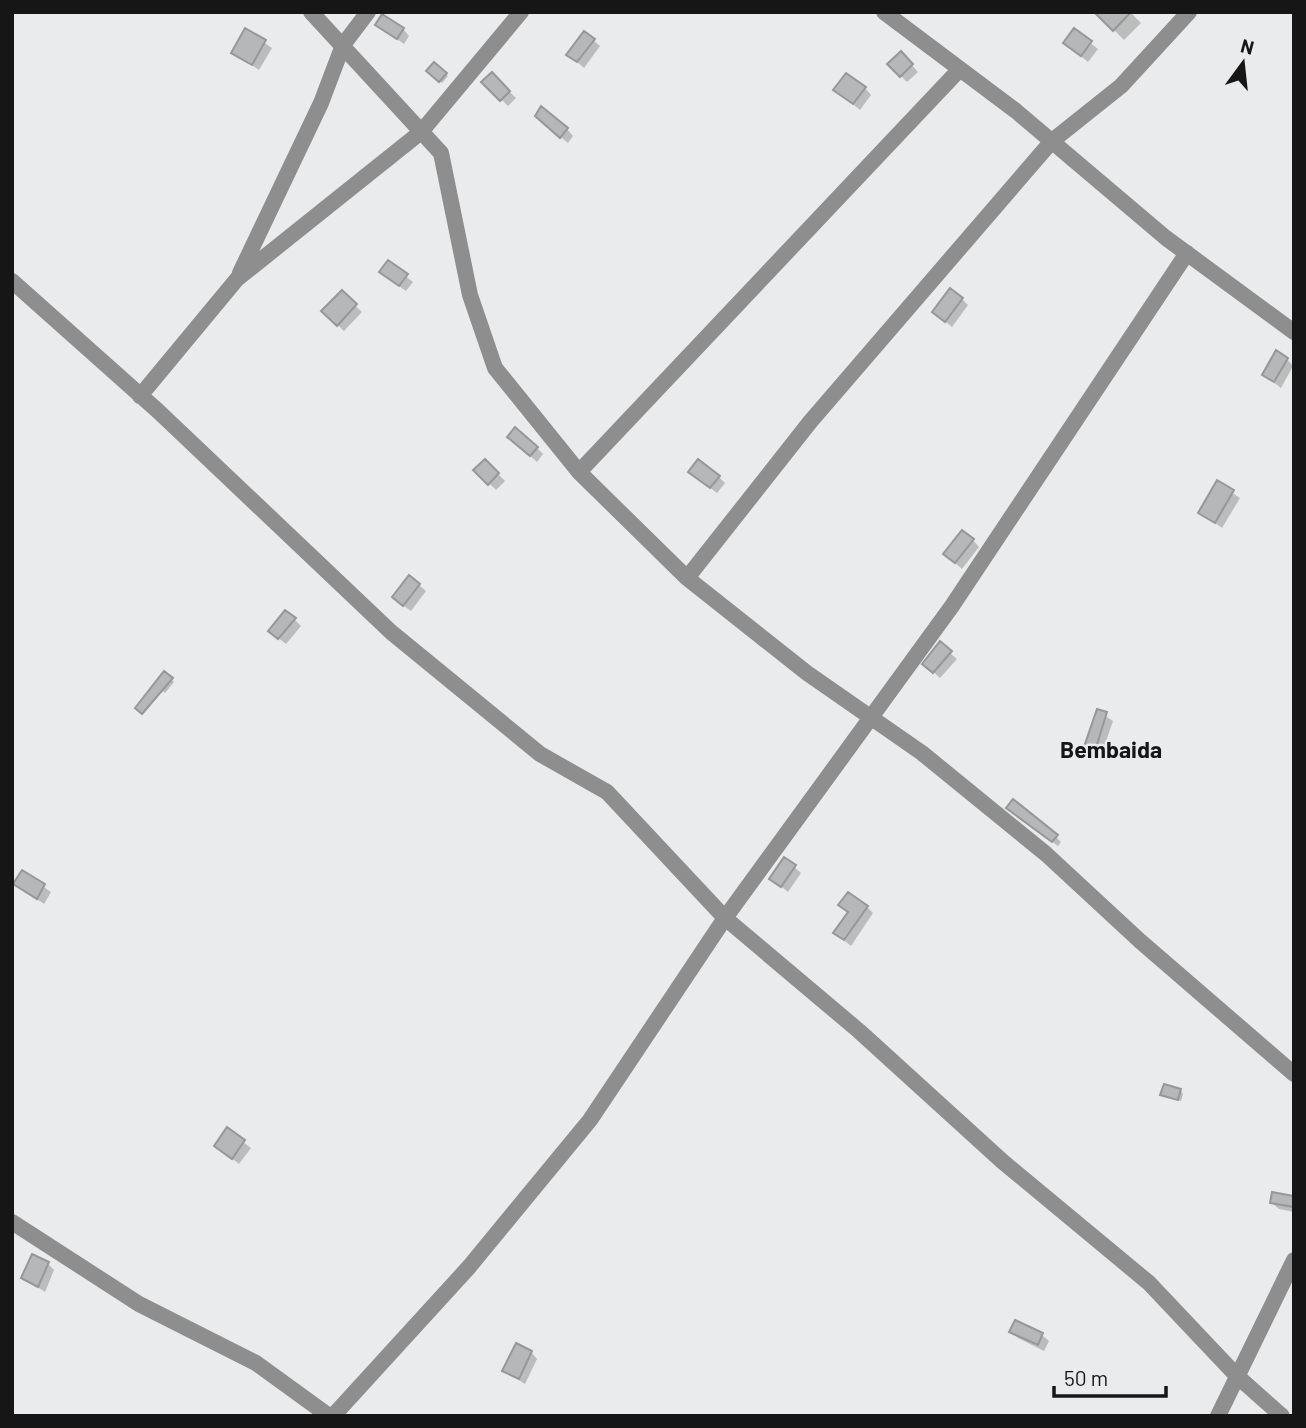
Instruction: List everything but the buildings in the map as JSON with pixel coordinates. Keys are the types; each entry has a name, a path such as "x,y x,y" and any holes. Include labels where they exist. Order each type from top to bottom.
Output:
{"street":[{"path":"311,12 441,153 470,295 495,368 579,472 687,578 807,673 922,753 1046,854 1140,941 1294,1074"},
{"path":"237,279 321,103 343,45 368,12"},
{"path":"140,396 237,279 421,132 521,12"},
{"path":"884,12 1052,141 1187,253 1294,332"},
{"path":"687,578 810,422 1052,141 1121,86 1189,12"},
{"path":"579,472 960,69"},
{"path":"12,1222 139,1304 256,1363 331,1416 469,1267 590,1120 725,918 967,584 1187,253"},
{"path":"12,281 140,396 391,632 540,754 607,792 725,918 859,1031 1002,1161 1149,1283 1237,1376 1282,1416"},
{"path":"1218,1416 1294,1260"}],"district":[{"name":"Bembaida","path":"1111,750"}]}
